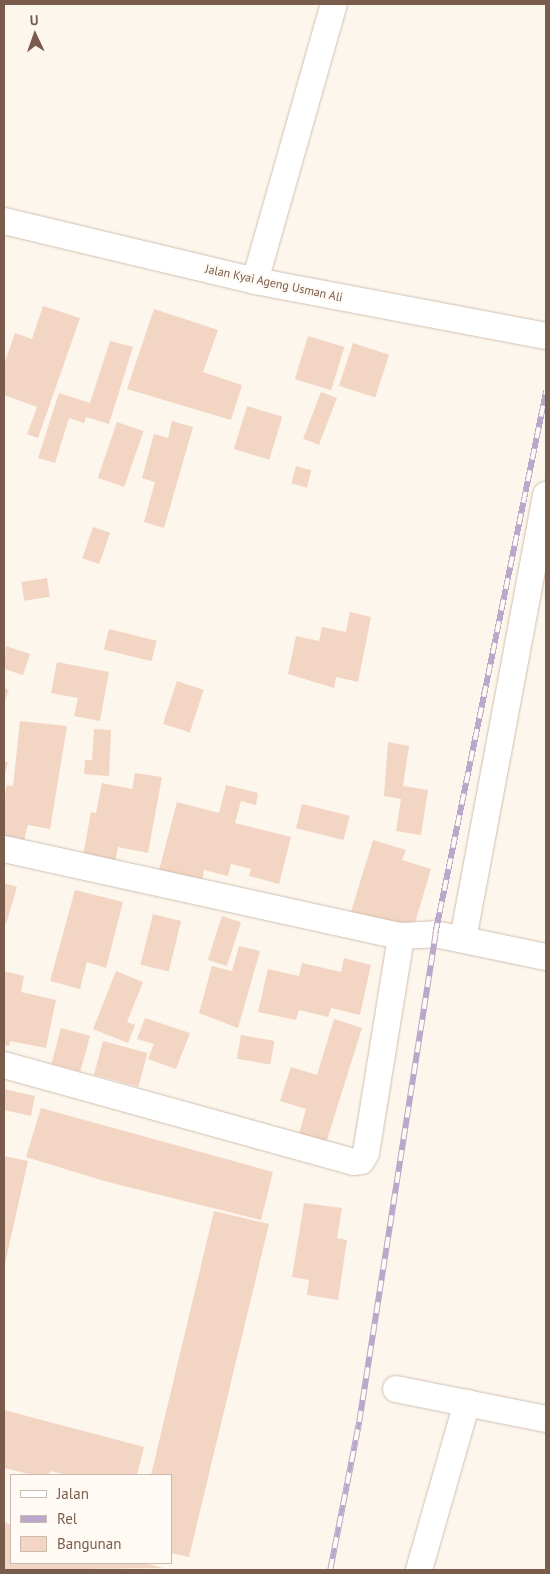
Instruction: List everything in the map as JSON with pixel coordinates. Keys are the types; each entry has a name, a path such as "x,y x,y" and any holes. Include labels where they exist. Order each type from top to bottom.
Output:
{"street":[{"path":"255,281 334,4"},
{"name":"Jalan Kyai Ageng Usman Ali","path":"4,222 255,281 546,336"},
{"path":"463,938 546,495"},
{"path":"4,849 401,936 435,934 463,938 546,958"},
{"path":"4,1065 354,1162 361,1161 366,1154 401,936"},
{"path":"396,1389 546,1419"},
{"path":"419,1570 467,1404"}],"building":[{"path":"43,306 80,318 38,438 27,434 37,407 4,395 4,364 15,333 32,339"},
{"path":"154,309 218,330 203,372 242,385 231,420 127,389"},
{"path":"308,336 344,347 331,390 295,379"},
{"path":"110,341 133,347 109,424 86,417 84,423 69,418 55,463 38,458 59,393 90,403"},
{"path":"353,343 389,355 375,398 339,386"},
{"path":"321,392 337,398 319,445 303,439"},
{"path":"247,406 282,417 269,460 234,449"},
{"path":"172,421 193,427 164,528 144,522 155,482 142,478 154,434 168,438"},
{"path":"117,422 143,431 124,487 98,478"},
{"path":"296,466 311,470 307,488 291,483"},
{"path":"93,527 110,533 99,564 82,558"},
{"path":"47,578 50,597 24,601 21,582"},
{"path":"350,612 371,617 358,682 336,677 334,688 288,674 296,636 319,641 322,627 346,632"},
{"path":"109,629 157,641 151,661 104,649"},
{"path":"6,646 30,654 23,675 4,669"},
{"path":"57,662 109,672 100,721 74,716 78,698 51,693"},
{"path":"177,681 204,690 190,732 163,724"},
{"path":"4,688 9,690 4,703"},
{"path":"20,721 67,726 50,829 28,825 24,840 15,837 13,846 4,844 4,799 7,785 13,786"},
{"path":"94,729 111,730 109,776 84,774 85,760 92,760"},
{"path":"388,742 409,746 403,786 428,790 421,835 396,831 401,799 384,796"},
{"path":"4,761 8,762 4,777"},
{"path":"135,773 162,777 148,853 118,847 114,867 82,861 91,812 96,813 102,783 132,789"},
{"path":"226,785 258,793 256,805 241,801 235,823 291,837 279,884 249,876 251,869 231,864 228,876 204,870 202,881 159,870 177,802 219,813"},
{"path":"302,804 350,816 343,840 296,828"},
{"path":"373,840 406,850 402,860 431,869 412,933 350,915"},
{"path":"4,883 17,887 6,924 4,923"},
{"path":"75,890 123,902 106,968 87,962 80,989 50,981"},
{"path":"153,914 181,921 169,971 140,964"},
{"path":"222,916 241,922 227,966 208,960"},
{"path":"239,946 260,951 238,1028 199,1013 212,966 232,971"},
{"path":"344,958 371,965 360,1015 331,1008 328,1017 299,1010 296,1020 258,1012 268,969 299,976 302,963 341,972"},
{"path":"4,971 24,976 21,992 56,1000 46,1048 10,1041 9,1046 4,1045"},
{"path":"116,971 143,982 127,1022 135,1025 128,1043 93,1029"},
{"path":"145,1018 190,1033 176,1069 148,1059 154,1044 137,1039"},
{"path":"334,1019 362,1028 326,1143 299,1134 306,1109 280,1101 291,1067 317,1075"},
{"path":"61,1028 90,1036 80,1072 51,1064"},
{"path":"241,1035 274,1041 270,1065 237,1059"},
{"path":"103,1041 147,1053 138,1087 94,1075"},
{"path":"4,1089 35,1096 31,1116 4,1110"},
{"path":"41,1108 273,1172 261,1220 104,1181 26,1157"},
{"path":"4,1156 28,1161 5,1264 4,1264"},
{"path":"304,1203 342,1208 337,1238 347,1240 338,1300 307,1295 309,1280 292,1277"},
{"path":"214,1211 269,1224 189,1557 172,1553 172,1474 151,1474"},
{"path":"4,1410 144,1447 137,1474 63,1474 50,1471 49,1474 29,1474 4,1468"},
{"path":"4,1522 10,1525 10,1564 149,1564 163,1568 4,1570"}],"railway":[{"path":"330,1570 359,1422 435,934 546,391"}]}
